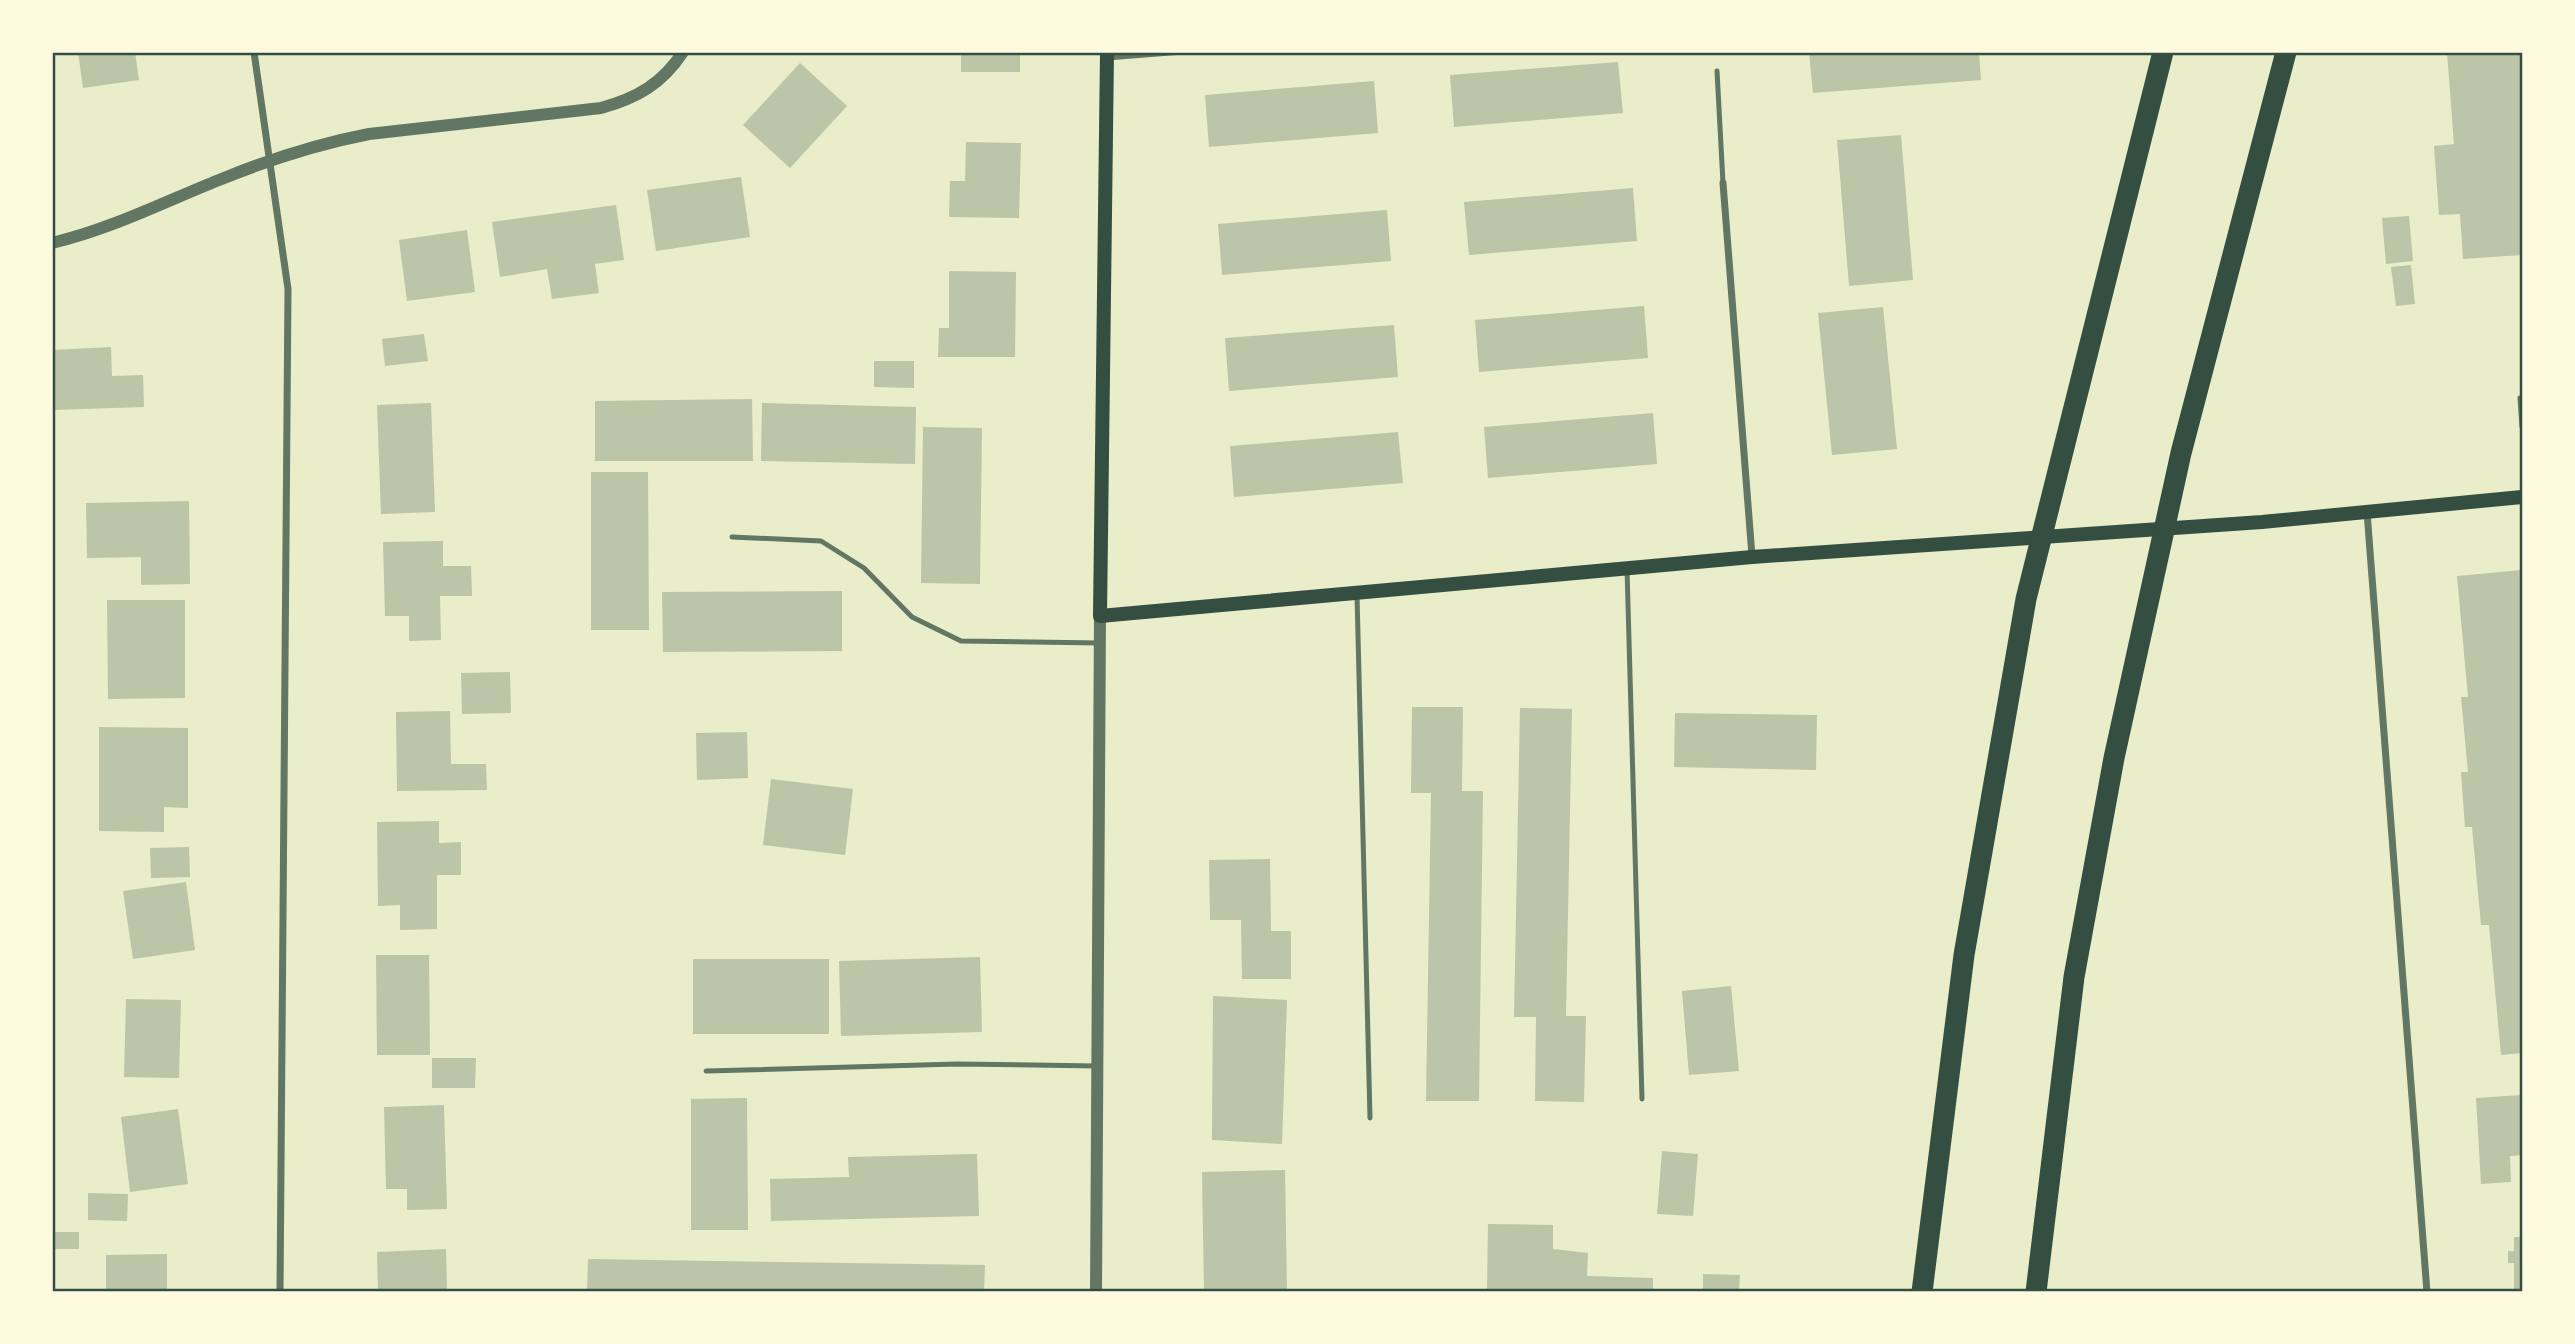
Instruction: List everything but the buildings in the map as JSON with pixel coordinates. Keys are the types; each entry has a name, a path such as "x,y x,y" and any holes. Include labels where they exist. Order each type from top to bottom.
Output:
{"highway":[{"path":"1922,1292 1964,955 2026,599 2163,52"},
{"path":"2036,1292 2074,977 2114,758 2181,453 2286,52"}],"main road":[{"path":"1107,55 1100,616 1752,557 2262,522 2522,497"}],"street":[{"path":"254,52 288,289 279,1292"},
{"path":"52,243 110,226 271,160 369,134 601,108 651,88 672,69 683,52"},
{"path":"1723,183 1752,557"},
{"path":"2367,512 2427,1292"},
{"path":"1096,1292 1100,616"}],"lane":[{"path":"1107,55 1183,52"},
{"path":"1717,71 1723,183"},
{"path":"2520,398 2522,427"},
{"path":"732,537 821,541 864,568 912,617 961,641 1100,643"},
{"path":"1627,569 1642,1099"},
{"path":"1357,592 1370,1118"},
{"path":"706,1071 957,1064 1098,1066"}]}
